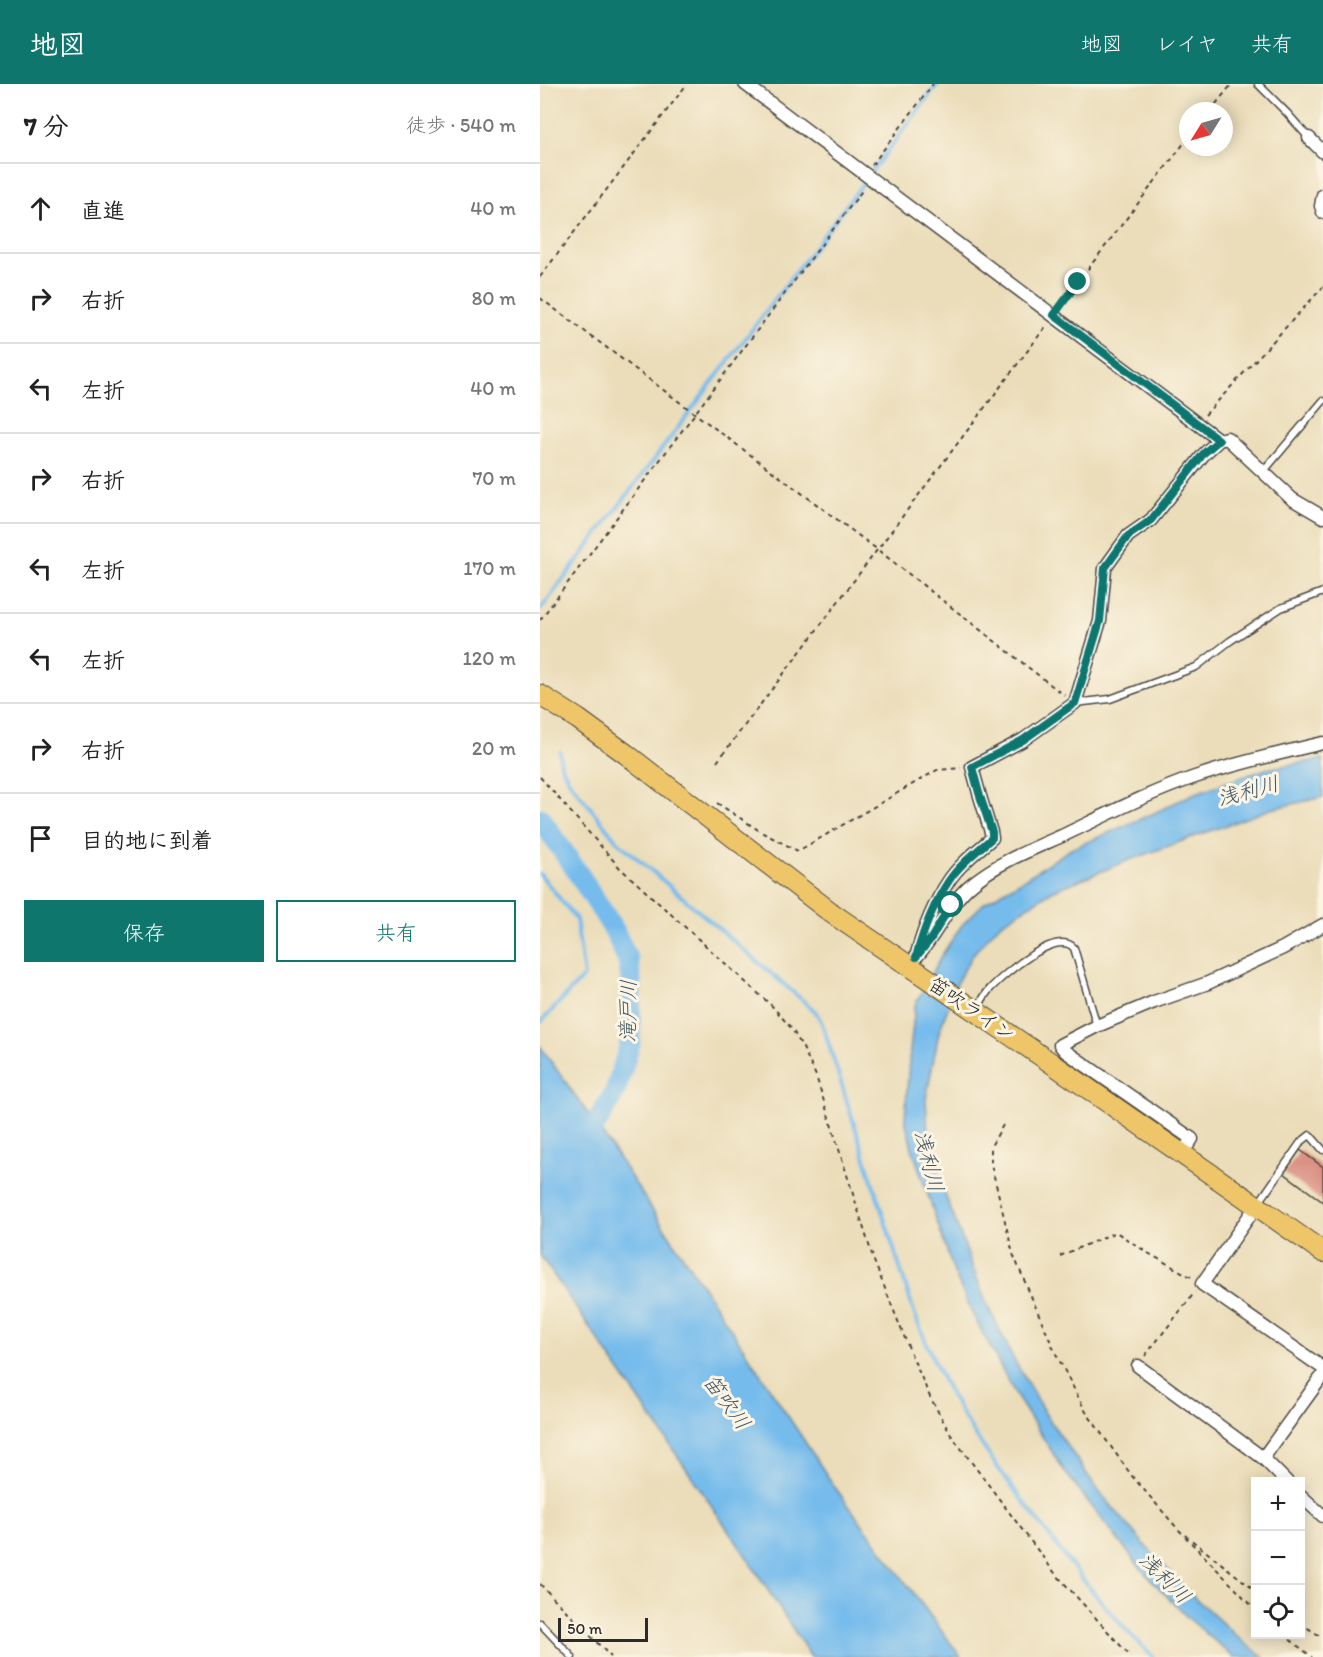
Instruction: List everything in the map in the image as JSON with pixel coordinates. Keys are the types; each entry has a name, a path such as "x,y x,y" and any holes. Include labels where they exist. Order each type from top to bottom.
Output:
{"highway":[{"name":"笛吹ライン","path":"540,695 626,754 833,914 915,966 970,1008 1323,1252"}],"street":[{"path":"745,84 1219,440"},
{"path":"1309,138 1323,152"},
{"path":"1323,195 1320,206 1323,212"},
{"path":"915,966 923,930 948,882 964,862 992,838 972,767 1023,740 1075,703 1100,621 1105,568 1128,536 1151,520 1204,453 1219,440 1227,438 1292,499 1323,517"},
{"path":"915,966 951,905 972,884 1005,863 1152,794 1194,778 1272,754 1323,743"},
{"path":"1182,1153 1192,1139 1065,1051 1060,1045 1097,1026 1154,1002 1208,983 1283,948 1323,924"},
{"path":"1257,1205 1202,1284 1323,1368"},
{"path":"1138,1366 1263,1458 1282,1477"},
{"path":"1263,1458 1323,1375"},
{"path":"1305,1500 1323,1516"}],"lane":[{"path":"1258,84 1309,138"},
{"path":"1263,472 1323,400"},
{"path":"1075,703 1110,699 1196,667 1230,641 1281,608 1323,592"},
{"path":"970,1008 1019,963 1052,944 1064,942 1074,948 1097,1026"},
{"path":"1257,1205 1301,1142 1310,1135 1323,1150"},
{"path":"540,1623 572,1657"}],"path":[{"path":"540,277 687,84"},
{"path":"540,620 868,176 933,84"},
{"path":"1217,102 1232,84"},
{"path":"717,762 1179,150"},
{"path":"1197,423 1323,287"},
{"path":"540,298 878,550 1075,703"},
{"path":"716,802 763,833 798,851 937,770 972,767"},
{"path":"540,777 620,868 772,1006 792,1029 816,1077 874,1261 930,1396 951,1435 1054,1572 1131,1657"},
{"path":"1003,1125 991,1146 991,1164 1013,1254 1055,1352 1086,1412 1132,1476 1177,1528 1251,1605"},
{"path":"1059,1256 1116,1232 1202,1284 1138,1366"},
{"path":"1177,1528 1251,1588"},
{"path":"540,1584 611,1657"},
{"path":"1305,1626 1323,1638"},
{"path":"1288,1639 1312,1657"}],"water":[{"name":"浅利川","path":"1323,759 1323,797 1271,809 1127,861 1052,891 1000,924 974,953 959,978 939,1032 926,1099 928,1134 942,1186 984,1297 1013,1358 1046,1415 1098,1490 1149,1550 1194,1597 1243,1642 1264,1657 1233,1657 1186,1616 1141,1569 1065,1472 1017,1397 973,1315 955,1275 912,1148 905,1119 909,1061 915,1005 942,955 962,925 984,903 1071,849 1193,794 1266,769"},
{"name":"笛吹川","path":"540,1046 606,1139 834,1486 961,1657 811,1657 746,1556 540,1255"}],"building":[{"path":"1300,1150 1323,1167 1323,1202 1284,1173"}],"waterway":[{"path":"540,610 938,84"},
{"path":"560,752 561,766 570,782 617,841 815,1011 822,1023 915,1315 945,1384 986,1451 1066,1558 1107,1609 1153,1657"},
{"name":"滝戸川","path":"540,818 613,928 628,960 631,980 630,1044 615,1092 581,1149"},
{"path":"540,874 576,919 584,976 540,1023"}],"route":[{"path":"951,905 930,940 916,957 923,930 948,882 964,862 992,838 972,767 1023,740 1075,703 1100,621 1105,568 1128,536 1151,520 1204,453 1219,440 1054,315 1078,282"}]}
